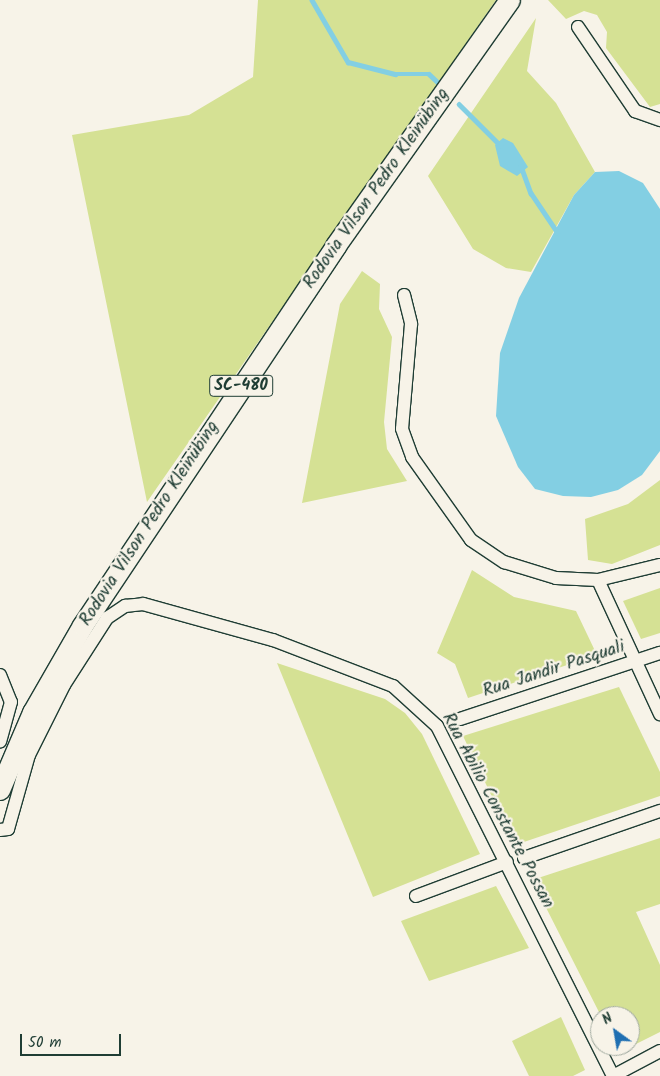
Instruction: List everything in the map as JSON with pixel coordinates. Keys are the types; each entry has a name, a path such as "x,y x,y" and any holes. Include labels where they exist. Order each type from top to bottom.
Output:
{"main road":[{"name":"Rodovia Vilson Pedro Kleinübing","path":"0,790 33,713 83,626 330,254 510,0"}],"street":[{"path":"578,28 635,112 660,120"},
{"path":"404,295 411,324 402,429 412,457 471,540 504,562 556,578 598,580 660,565"},
{"path":"598,580 660,714"},
{"name":"Rua Abilio Constante Possan","path":"0,830 8,829 29,755 64,685 107,618 125,606 143,604 273,640 393,686 436,726 508,862 613,1076"},
{"name":"Rua Jandir Pasquali","path":"460,719 660,654"},
{"path":"0,675 11,702 0,742"},
{"path":"524,858 660,811"},
{"path":"416,896 508,862"},
{"path":"613,1076 660,1051"}],"green space":[{"path":"258,0 496,0 147,502 72,135 189,115 253,77"},
{"path":"548,0 660,0 660,104 650,107 606,48 607,32 597,15 584,11 566,19"},
{"path":"536,18 527,71 556,103 595,172 574,195 531,272 506,268 473,249 428,176"},
{"path":"362,271 380,284 379,309 392,337 384,422 387,449 407,481 302,503 340,304"},
{"path":"660,480 660,545 612,564 588,560 585,519 628,504"},
{"path":"472,570 514,597 576,611 597,655 468,698 455,664 437,653"},
{"path":"660,588 660,633 641,639 623,601"},
{"path":"277,663 385,699 405,713 422,734 480,854 373,897"},
{"path":"619,687 660,772 660,796 515,845 463,736"},
{"path":"660,838 660,904 636,912 660,965 660,1032 640,1042 640,1006 596,1006 532,880"},
{"path":"496,886 529,948 429,981 401,921"},
{"path":"561,1017 585,1070 573,1076 529,1076 512,1041"}],"water":[{"path":"503,138 513,143 528,167 517,176 500,166 495,145"},
{"path":"619,171 643,183 660,209 660,451 642,475 618,490 591,497 563,496 535,489 518,467 496,416 500,353 519,298 574,195 595,172"}],"waterway":[{"path":"312,0 348,62 395,74 429,74 442,86"},
{"path":"459,104 501,146"},
{"path":"521,166 531,193 558,233"}]}
